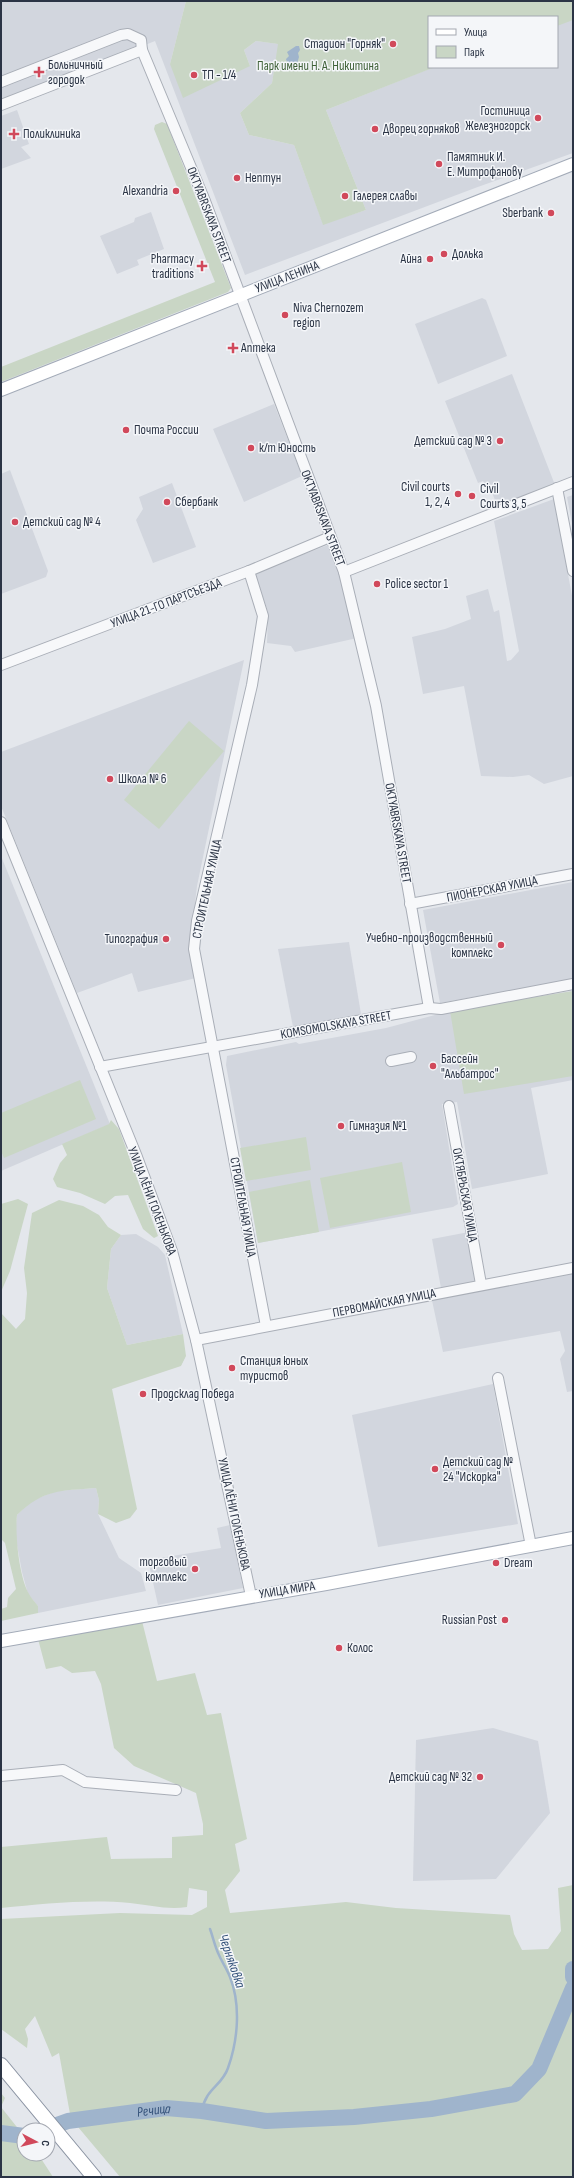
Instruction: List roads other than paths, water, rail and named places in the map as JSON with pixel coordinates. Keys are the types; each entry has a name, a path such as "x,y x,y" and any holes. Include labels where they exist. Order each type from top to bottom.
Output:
{"highway":[{"path":"1,2064 94,2177"}],"main road":[{"name":"УЛИЦА ЛЕНИНА","path":"1,390 573,164"},
{"name":"УЛИЦА МИРА","path":"1,1641 326,1584 573,1538"}],"street":[{"name":"OKTYABRSKAYA STREET","path":"1,82 122,35 128,34 142,40 142,50 205,201 344,572 376,706 429,1008"},
{"path":"1,105 142,50"},
{"path":"344,572 573,482"},
{"path":"557,488 573,571"},
{"name":"УЛИЦА 21-ГО ПАРТСЪЕЗДА","path":"1,665 249,571 330,537"},
{"name":"СТРОИТЕЛЬНАЯ УЛИЦА","path":"249,571 263,616 252,685 197,921 194,949 214,1047 266,1326"},
{"name":"УЛИЦА ЛЁНИ ГОЛЕНЬКОВА","path":"1,822 169,1241 196,1340 251,1596"},
{"name":"ПИОНЕРСКАЯ УЛИЦА","path":"410,904 573,874"},
{"name":"KOMSOMOLSKAYA STREET","path":"100,1067 429,1008 441,1009 573,984"},
{"path":"390,1061 411,1057"},
{"name":"ОКТЯБРЬСКАЯ УЛИЦА","path":"449,1106 481,1284"},
{"name":"ПЕРВОМАЙСКАЯ УЛИЦА","path":"196,1340 481,1284 573,1268"},
{"path":"498,1378 530,1546"},
{"path":"1,1776 63,1770 85,1782 176,1790"}],"water":[{"path":"296,46 299,46 300,50 298,53 299,57 296,67 287,62 286,59 289,56 287,52"}],"waterway":[{"name":"Черняковка","path":"202,2111 206,2098 222,2079 228,2068 234,2046 237,2022 236,1999 229,1974 218,1952 210,1929"},
{"path":"573,1969 573,1977"},
{"path":"56,2125 68,2121 166,2108 202,2111 266,2121 354,2117 431,2109 515,2094 539,2069 573,1988"},
{"name":"Речица","path":"1,2133 16,2135"}],"place":[{"name":"Стадион \"Горняк\"","path":"393,44"},
{"name":"Больничный городок","path":"39,72"},
{"name":"ТП - 1/4","path":"194,75"},
{"name":"Гостиница Железногорск","path":"538,118"},
{"name":"Дворец горняков","path":"375,129"},
{"name":"Поликлиника","path":"14,134"},
{"name":"Памятник И. Е. Митрофанову","path":"439,164"},
{"name":"Нептун","path":"237,178"},
{"name":"Alexandria","path":"176,191"},
{"name":"Галерея славы","path":"345,196"},
{"name":"Sberbank","path":"551,213"},
{"name":"Долька","path":"444,254"},
{"name":"Айна","path":"430,259"},
{"name":"Pharmacy traditions","path":"202,266"},
{"name":"Niva Chernozem region","path":"285,315"},
{"name":"Аптека","path":"233,348"},
{"name":"Почта России","path":"126,430"},
{"name":"Детский сад № 3","path":"500,441"},
{"name":"к/т Юность","path":"251,448"},
{"name":"Civil courts 1, 2, 4","path":"458,494"},
{"name":"Civil Courts 3, 5","path":"472,496"},
{"name":"Сбербанк","path":"167,502"},
{"name":"Детский сад № 4","path":"15,522"},
{"name":"Police sector 1","path":"377,584"},
{"name":"Школа № 6","path":"110,779"},
{"name":"Типография","path":"166,939"},
{"name":"Учебно-производственный комплекс","path":"501,945"},
{"name":"Бассейн \"Альбатрос\"","path":"433,1066"},
{"name":"Гимназия №1","path":"341,1126"},
{"name":"Станция юных туристов","path":"232,1368"},
{"name":"Продсклад Победа","path":"143,1394"},
{"name":"Детский сад № 24 \"Искорка\"","path":"435,1469"},
{"name":"Dream","path":"496,1563"},
{"name":"торговый комплекс","path":"195,1569"},
{"name":"Russian Post","path":"505,1620"},
{"name":"Колос","path":"339,1648"},
{"name":"Детский сад № 32","path":"480,1777"}],"park label":[{"name":"Парк имени Н. А. Никитина","path":"318,66"}]}
